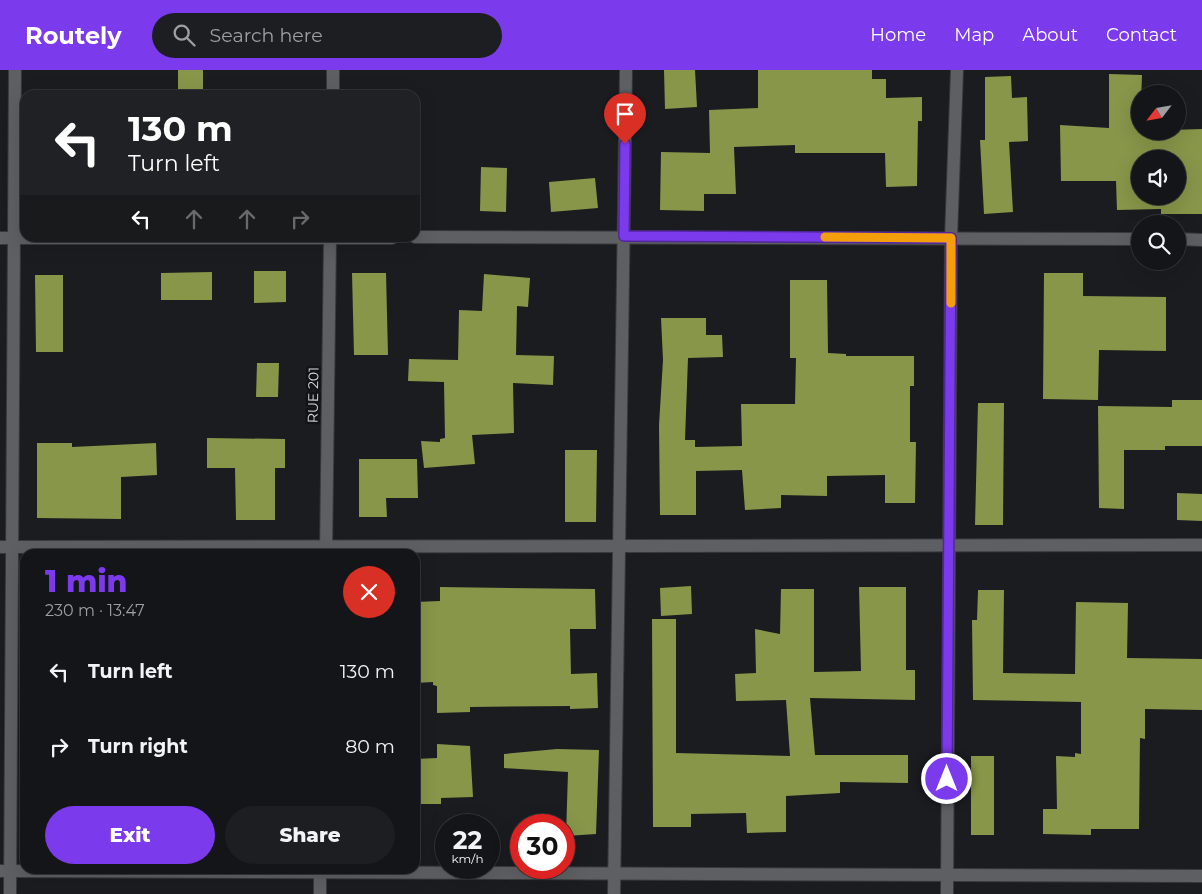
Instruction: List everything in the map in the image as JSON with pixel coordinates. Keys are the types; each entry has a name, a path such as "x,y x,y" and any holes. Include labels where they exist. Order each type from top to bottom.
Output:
{"street":[{"path":"10,894 5,871 6,548 14,238 15,70"},
{"path":"333,70 333,90"},
{"path":"614,894 626,70"},
{"path":"947,894 951,238 956,70"},
{"path":"420,237 624,236 1131,239"},
{"path":"0,238 20,238"},
{"path":"1186,240 1202,240"},
{"name":"RUE 201","path":"326,549 330,242"},
{"path":"420,549 620,546 1202,545"},
{"path":"6,548 113,549"},
{"path":"5,871 20,871"},
{"path":"420,871 947,876 1202,876"},
{"path":"320,874 320,894"}],"building":[{"path":"178,70 203,70 203,90 178,90"},
{"path":"664,70 695,70 697,107 665,109"},
{"path":"758,70 872,70 872,79 886,79 886,98 922,97 922,121 918,121 917,186 886,187 885,153 795,153 795,145 734,147 736,194 704,194 704,211 660,210 661,152 710,153 709,110 758,108"},
{"path":"1109,74 1142,75 1142,85 1131,85 1131,140 1186,140 1186,130 1202,129 1202,214 1161,214 1161,209 1117,210 1116,181 1061,181 1060,125 1109,128"},
{"path":"1011,76 1012,98 1027,97 1028,141 1009,142 1013,212 984,214 980,140 985,140 985,77"},
{"path":"481,167 507,168 506,212 480,211"},
{"path":"595,178 598,208 551,212 549,182"},
{"path":"254,271 286,271 286,302 254,303"},
{"path":"212,272 212,300 161,300 161,273"},
{"path":"352,273 386,273 388,355 354,355"},
{"path":"1044,273 1083,273 1083,296 1166,297 1166,351 1099,350 1098,400 1043,399"},
{"path":"484,274 530,278 528,307 517,306 516,355 554,356 553,385 513,383 514,433 472,435 475,464 424,468 421,441 440,442 440,439 445,438 444,382 408,381 409,359 458,360 459,310 482,311"},
{"path":"35,275 63,275 63,352 36,352"},
{"path":"790,280 827,280 828,353 846,354 846,356 914,356 914,386 910,386 910,442 916,442 915,503 885,503 885,475 827,476 827,496 781,495 781,508 745,510 742,470 696,471 696,515 660,515 659,425 663,360 661,318 706,318 706,335 722,335 723,357 688,358 685,440 695,440 695,447 742,446 741,404 795,404 796,358 790,358"},
{"path":"257,363 279,363 278,397 256,397"},
{"path":"1172,400 1202,400 1202,446 1165,446 1165,450 1124,450 1124,509 1099,508 1098,406 1172,407"},
{"path":"978,403 1004,403 1003,525 975,525"},
{"path":"207,438 285,439 285,468 275,468 275,520 236,520 235,468 207,468"},
{"path":"37,443 72,443 72,447 156,443 157,475 121,477 121,519 37,518"},
{"path":"565,450 597,450 596,522 565,522"},
{"path":"359,459 417,459 418,498 386,498 387,517 359,517"},
{"path":"1177,493 1202,494 1202,521 1177,520"},
{"path":"691,586 692,614 661,616 660,588"},
{"path":"440,587 595,589 596,629 570,629 571,674 597,673 598,708 570,709 570,706 470,707 470,712 437,713 437,686 433,685 433,682 420,683 420,602 440,601"},
{"path":"859,587 906,587 906,670 915,670 915,700 810,698 815,755 908,755 908,783 840,782 840,793 786,796 786,832 747,833 746,813 691,814 691,827 653,827 652,619 676,619 676,753 790,756 786,700 736,701 735,674 756,673 755,629 780,634 781,589 814,589 814,672 861,671"},
{"path":"978,590 1004,590 1003,673 1075,674 1076,602 1128,603 1127,658 1202,659 1202,710 1145,709 1145,739 1140,738 1139,829 1091,829 1091,835 1043,834 1043,809 1057,809 1056,756 1075,757 1075,753 1081,754 1081,702 973,700 972,620 977,620"},
{"path":"437,744 470,746 473,797 441,798 441,804 420,804 420,759 437,758"},
{"path":"557,749 599,750 596,834 575,835 575,814 567,814 568,772 504,768 504,754"},
{"path":"971,756 994,756 994,835 971,835"}],"slow traffic":[{"path":"825,237 951,238 951,303"}],"route":[{"path":"625,144 624,236 951,238 947,779"}]}
